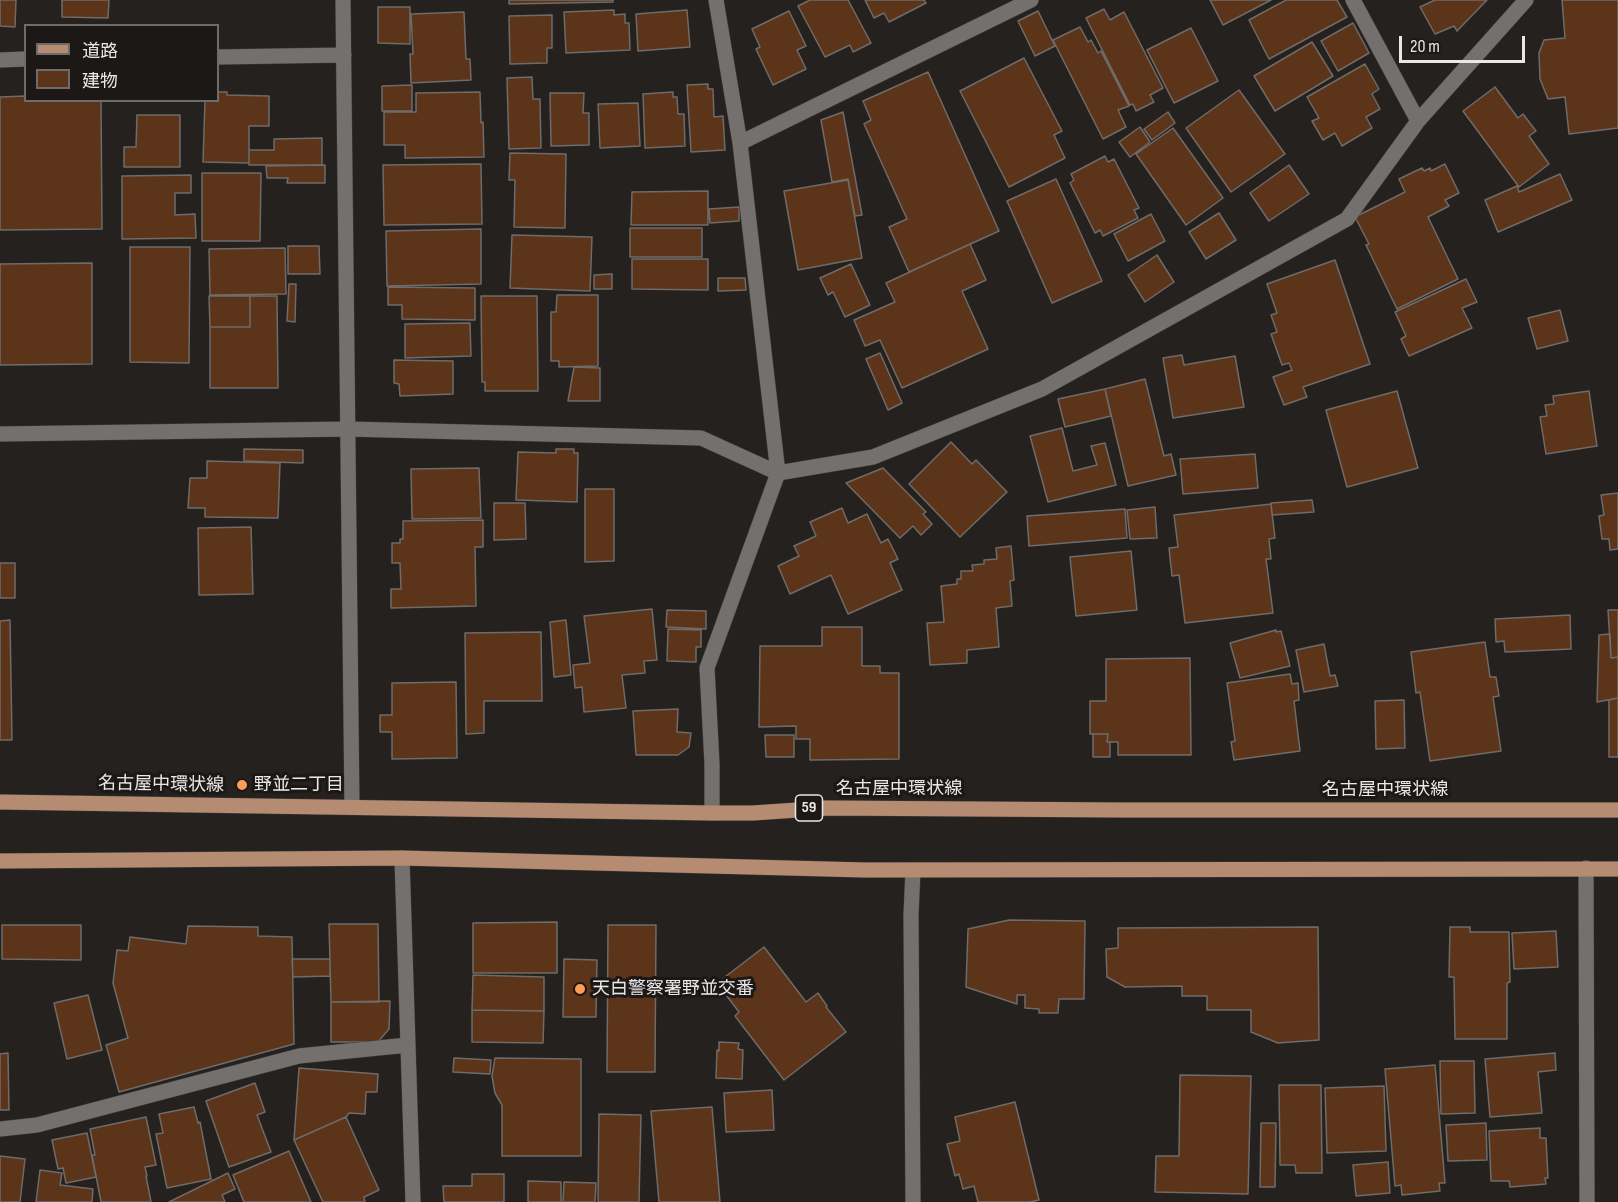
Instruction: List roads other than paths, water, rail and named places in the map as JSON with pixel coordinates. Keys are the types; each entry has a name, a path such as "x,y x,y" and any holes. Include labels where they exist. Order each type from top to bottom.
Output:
{"main road":[{"name":"名古屋中環状線","path":"0,802 712,813 827,808 1618,810"},
{"path":"0,861 402,858 913,870 1618,869"}],"street":[{"path":"343,0 352,807"},
{"path":"712,813 707,668 778,473 740,143 716,0"},
{"path":"740,143 1031,0"},
{"path":"1353,0 1418,121"},
{"path":"0,434 348,429 701,438 778,473 873,457 1042,389 1347,219 1418,121 1526,0"},
{"path":"219,57 344,55"},
{"path":"0,60 24,59"},
{"path":"402,858 413,1202"},
{"path":"1586,868 1587,1202"},
{"path":"913,870 911,927 913,1202"},
{"path":"0,1129 37,1125 299,1056 408,1045"}],"place":[{"name":"野並二丁目","path":"242,785"},
{"name":"天白警察署野並交番","path":"580,989"}]}
